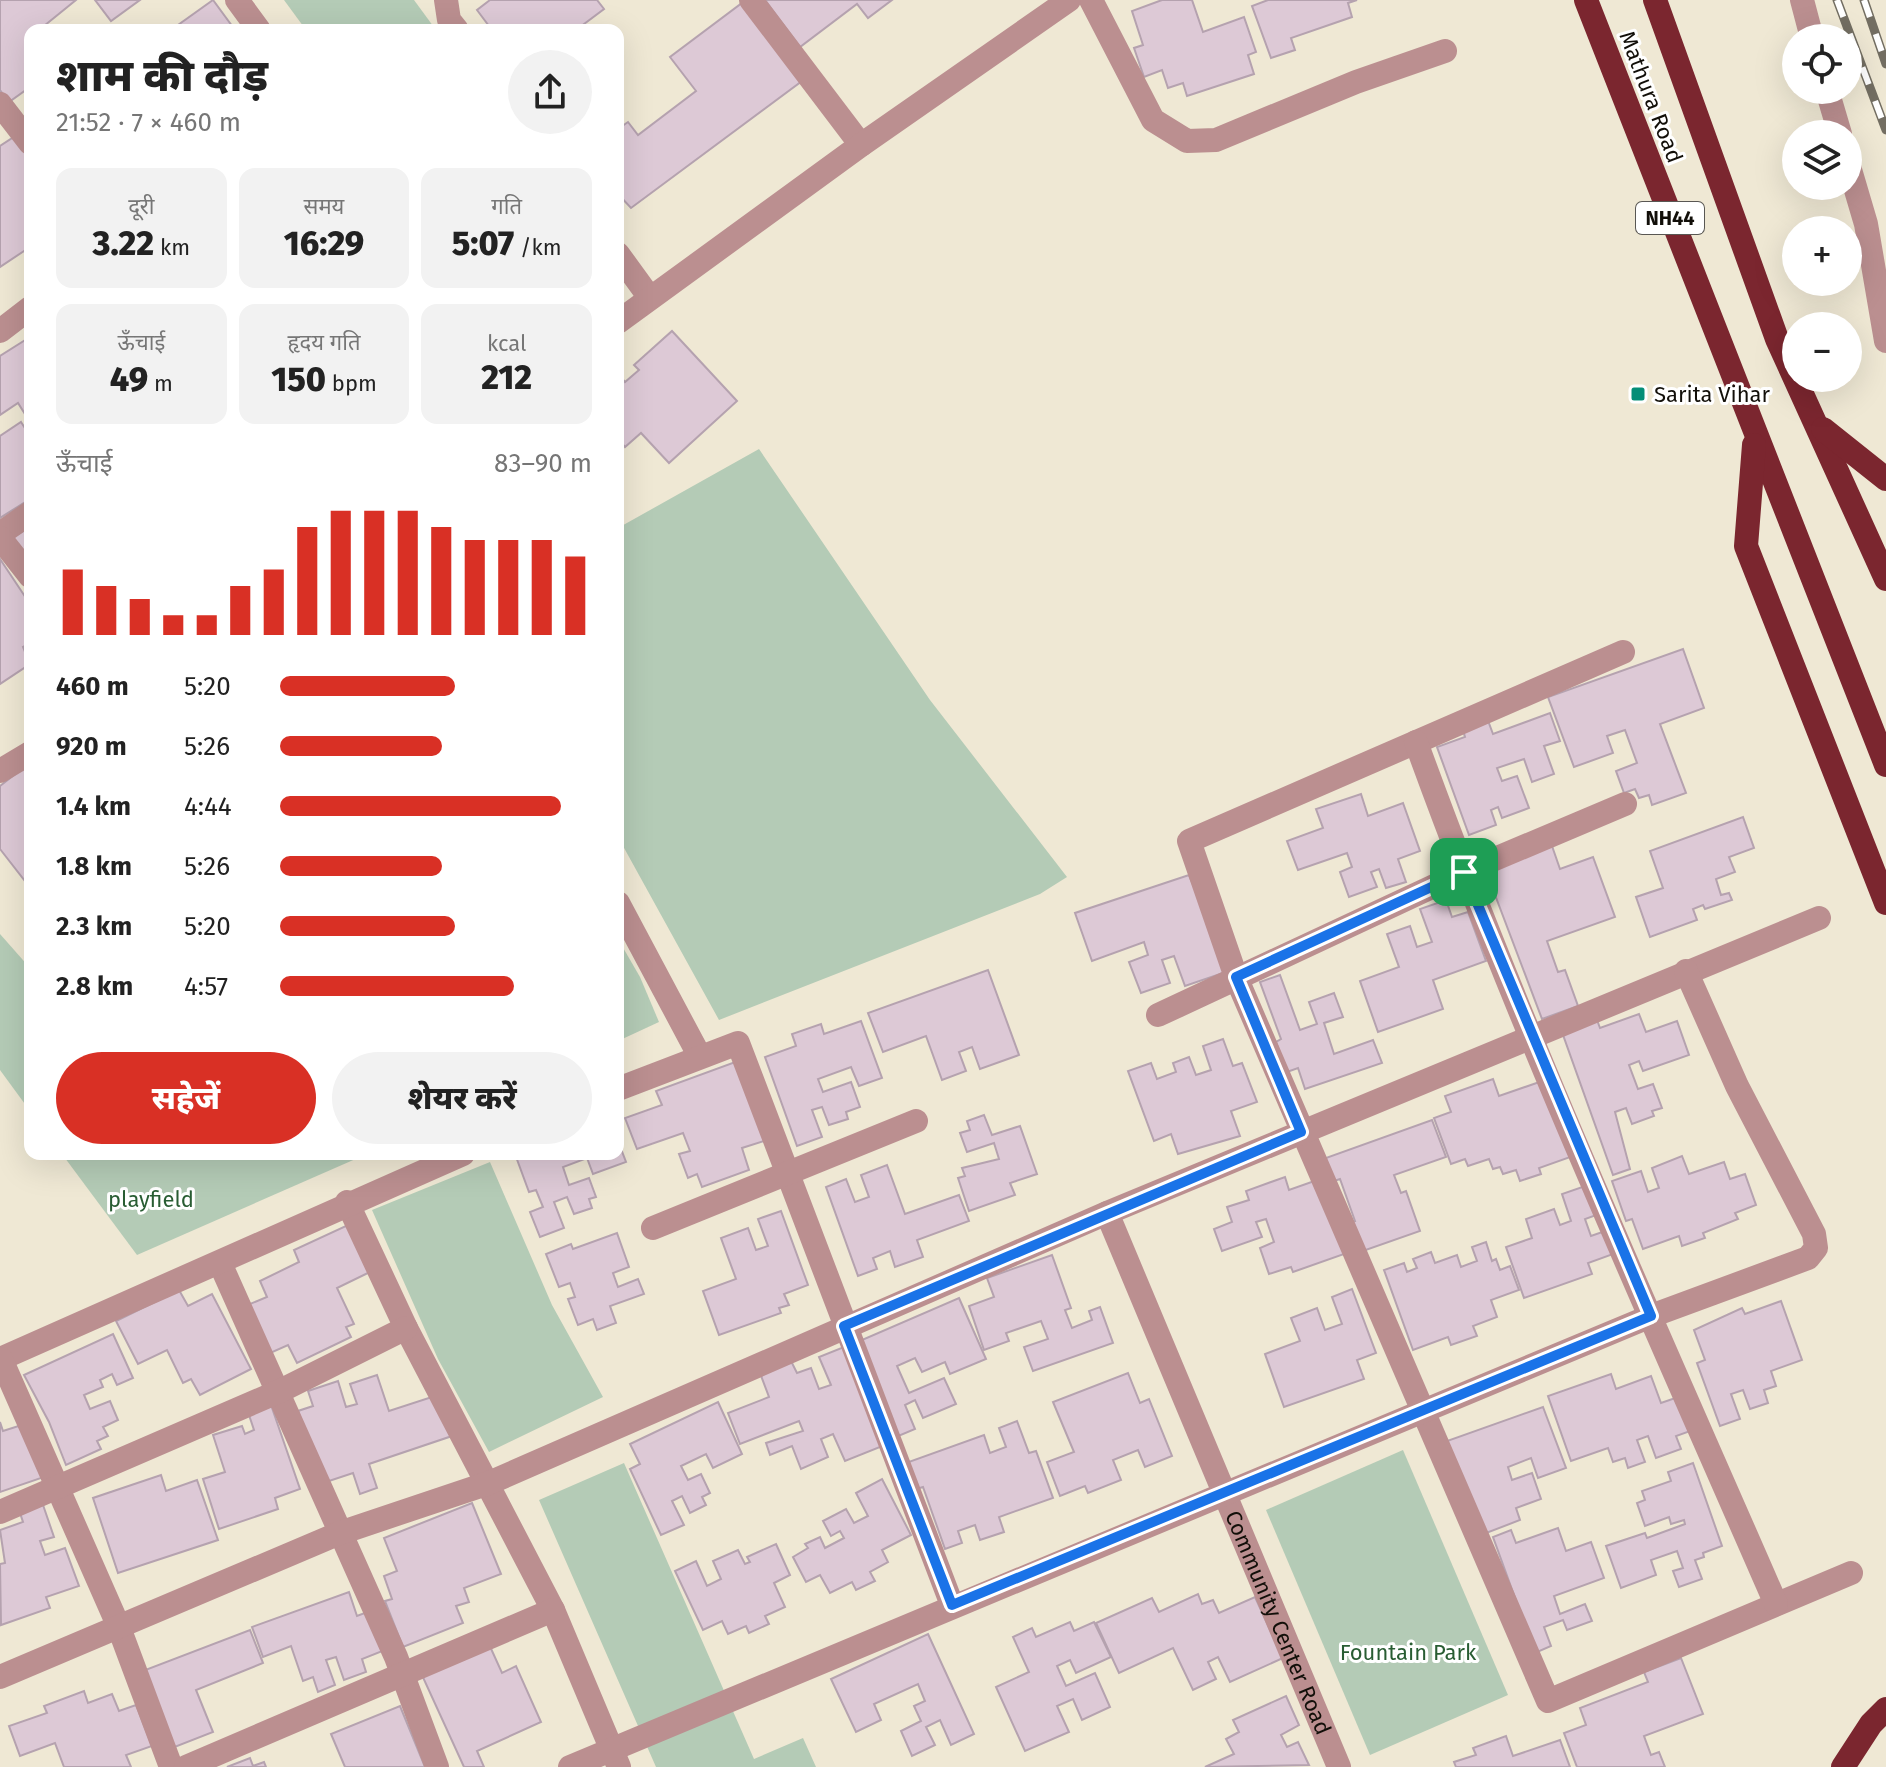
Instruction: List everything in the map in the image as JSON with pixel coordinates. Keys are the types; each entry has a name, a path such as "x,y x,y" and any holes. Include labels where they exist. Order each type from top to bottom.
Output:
{"highway":[{"name":"Mathura Road","path":"1586,0 1755,436"},
{"name":"Mathura Road","path":"1655,0 1777,339 1817,425"},
{"name":"NH44","path":"1817,425 1886,579"},
{"path":"1817,425 1886,479"},
{"name":"NH44","path":"1755,436 1886,765"},
{"path":"1755,436 1746,546 1886,903"},
{"path":"1844,1765 1871,1724 1886,1709"}],"street":[{"path":"237,0 255,24"},
{"path":"446,0 452,24"},
{"path":"751,0 861,145"},
{"path":"624,318 861,145 1069,0"},
{"path":"1091,0 1153,120 1187,141 1216,140 1356,82 1445,51"},
{"path":"1802,0 1808,24"},
{"path":"0,104 24,135"},
{"path":"1859,200 1866,224 1886,341"},
{"path":"624,262 650,298"},
{"path":"0,331 24,313"},
{"path":"24,518 0,536 24,568"},
{"path":"1623,652 1189,841 1236,977 1548,1701 1851,1573"},
{"path":"1416,742 1464,872 1531,1035 1776,1604"},
{"path":"0,771 24,757"},
{"path":"1158,1015 1464,872 1625,804"},
{"path":"624,914 699,1055"},
{"path":"0,1677 340,1533 489,1483 1107,1213 1819,918"},
{"path":"570,1767 615,1758 952,1605 1651,1316 1808,1258 1816,1248 1814,1234 1737,1086 1686,971"},
{"path":"624,1086 699,1055 738,1043 952,1605"},
{"path":"653,1228 916,1121"},
{"path":"171,1767 118,1625 59,1486 0,1359 220,1263 347,1202 448,1160"},
{"path":"347,1202 406,1328 553,1610 615,1758"},
{"name":"Community Center Road","path":"1107,1213 1339,1767"},
{"path":"220,1263 280,1391 403,1677 437,1767"},
{"path":"0,1512 280,1391 406,1328"},
{"path":"186,1767 403,1677 553,1610"}],"green space":[{"path":"284,0 414,0 432,24 302,24"},
{"path":"759,449 930,700 1067,877 1040,894 719,1020 624,848 624,525"},
{"path":"0,934 24,961 24,1103 0,1070"},
{"path":"624,949 640,977 659,1022 624,1038"},
{"name":"playfield","path":"66,1160 353,1160 137,1255"},
{"path":"490,1162 552,1305 603,1397 489,1452 438,1359 372,1210"},
{"name":"Fountain Park","path":"1403,1450 1508,1695 1370,1755 1266,1510"},
{"path":"624,1463 754,1759 803,1738 816,1767 656,1767 539,1500"}],"building":[{"path":"0,0 76,0 46,24 24,24 24,91 9,102 0,90"},
{"path":"95,0 140,0 111,21"},
{"path":"213,0 231,24 179,24"},
{"path":"490,0 597,0 604,9 584,24 488,24 477,10"},
{"path":"765,0 892,0 868,18 857,4 800,47"},
{"path":"1162,0 1192,0 1203,32 1244,17 1256,52 1248,55 1254,74 1187,96 1183,83 1168,88 1162,70 1144,77 1134,48 1143,45 1132,11"},
{"path":"1268,0 1357,0 1348,3 1352,17 1291,38 1295,50 1271,58 1252,6"},
{"path":"742,3 802,81 631,208 624,200 624,125 628,122 638,135 696,91 670,57"},
{"path":"20,133 24,139 24,251 0,267 0,146"},
{"path":"672,331 737,401 669,463 641,433 624,446 624,381 639,370 634,365"},
{"path":"24,341 24,412 18,403 0,415 0,356"},
{"path":"21,422 24,427 24,503 0,518 0,436"},
{"path":"24,531 24,556 12,538"},
{"path":"0,559 24,595 24,668 0,684"},
{"path":"1683,649 1704,708 1660,724 1686,793 1652,805 1649,795 1639,798 1635,789 1624,793 1616,771 1637,763 1625,730 1607,736 1613,753 1574,767 1548,697"},
{"path":"1550,713 1560,741 1544,746 1554,774 1532,782 1524,759 1497,768 1502,781 1517,776 1529,808 1502,818 1498,807 1491,810 1496,825 1469,835 1437,747 1465,737 1462,727 1487,718 1493,734"},
{"path":"24,769 24,880 0,849 0,786"},
{"path":"1361,794 1368,816 1403,803 1420,851 1398,859 1406,882 1386,888 1379,869 1371,872 1377,887 1349,897 1340,872 1352,867 1347,853 1298,870 1287,841 1323,828 1316,809"},
{"path":"1743,817 1754,848 1729,857 1735,872 1716,879 1721,895 1729,893 1732,900 1705,909 1703,905 1693,909 1697,920 1650,937 1636,897 1663,888 1650,851"},
{"path":"1552,846 1560,869 1593,857 1615,917 1547,941 1558,972 1565,970 1578,1006 1542,1019 1486,871"},
{"path":"1189,875 1229,971 1185,986 1174,956 1162,960 1170,983 1141,993 1129,962 1148,955 1144,942 1092,961 1075,913"},
{"path":"1446,900 1452,917 1468,912 1486,961 1433,980 1443,1009 1378,1032 1360,981 1399,967 1387,934 1410,926 1417,947 1432,942 1420,909"},
{"path":"988,970 1019,1055 980,1069 972,1047 959,1052 966,1071 942,1080 926,1036 883,1052 868,1013"},
{"path":"1280,975 1300,1030 1317,1024 1309,1002 1334,993 1343,1017 1324,1023 1334,1054 1373,1040 1382,1063 1305,1089 1298,1068 1287,1072 1276,1042 1281,1039 1260,982"},
{"path":"1639,1014 1646,1032 1677,1021 1689,1055 1643,1071 1639,1061 1629,1065 1638,1089 1653,1084 1662,1108 1652,1111 1654,1116 1632,1124 1626,1108 1615,1112 1630,1169 1613,1175 1562,1032 1597,1020 1600,1028"},
{"path":"861,1021 882,1078 859,1086 851,1067 818,1079 823,1092 851,1082 860,1107 846,1112 848,1119 829,1125 822,1107 812,1110 822,1137 797,1146 765,1057 796,1046 792,1034 821,1024 824,1034"},
{"path":"1223,1039 1233,1066 1242,1063 1257,1102 1231,1111 1240,1136 1178,1154 1171,1134 1154,1141 1128,1071 1151,1063 1157,1079 1176,1072 1173,1063 1189,1057 1196,1075 1211,1070 1203,1046"},
{"path":"738,1061 767,1140 742,1148 749,1170 702,1187 697,1174 688,1178 679,1154 690,1151 683,1133 637,1149 625,1118 662,1105 656,1091"},
{"path":"1493,1079 1499,1096 1548,1079 1576,1155 1539,1168 1541,1174 1520,1181 1516,1170 1503,1174 1500,1167 1493,1169 1489,1159 1468,1166 1465,1159 1451,1164 1434,1118 1451,1112 1445,1096"},
{"path":"984,1115 992,1135 1020,1126 1037,1174 1010,1183 1015,1195 969,1211 958,1178 965,1176 962,1168 999,1159 994,1143 967,1152 960,1133 970,1130 967,1121"},
{"path":"1432,1120 1446,1157 1394,1175 1401,1193 1406,1191 1420,1231 1360,1252 1349,1223 1355,1221 1340,1179 1331,1182 1323,1159"},
{"path":"1682,1156 1689,1174 1724,1162 1730,1179 1745,1174 1756,1205 1735,1213 1738,1219 1703,1233 1705,1238 1682,1246 1679,1236 1643,1249 1632,1219 1626,1221 1612,1181 1641,1171 1648,1192 1659,1188 1652,1168"},
{"path":"624,1157 626,1162 593,1174 588,1160 624,1160"},
{"path":"517,1160 582,1160 563,1167 569,1185 589,1178 596,1197 589,1199 592,1208 574,1214 567,1197 554,1202 564,1228 540,1237 530,1212 543,1207 536,1190 529,1192"},
{"path":"887,1165 905,1214 959,1195 969,1221 917,1240 923,1257 895,1267 890,1251 873,1258 877,1269 858,1276 826,1187 846,1179 855,1202 869,1197 861,1175"},
{"path":"1285,1177 1289,1190 1320,1179 1347,1253 1293,1272 1291,1267 1269,1274 1260,1248 1274,1242 1266,1219 1256,1222 1262,1237 1222,1251 1214,1229 1232,1222 1227,1207 1249,1200 1246,1191"},
{"path":"1591,1184 1602,1213 1585,1219 1591,1236 1608,1230 1616,1253 1588,1263 1592,1274 1524,1298 1506,1247 1532,1238 1526,1219 1554,1209 1560,1225 1571,1221 1562,1194"},
{"path":"781,1211 808,1285 784,1294 789,1305 779,1308 781,1313 719,1335 703,1291 736,1279 721,1238 748,1228 756,1250 768,1246 758,1219"},
{"path":"348,1225 370,1272 337,1288 354,1324 346,1327 351,1337 297,1363 288,1345 268,1354 245,1306 267,1297 260,1281 299,1262 294,1250"},
{"path":"617,1233 629,1267 613,1273 618,1287 638,1279 644,1294 610,1306 616,1323 597,1330 593,1319 578,1325 568,1299 575,1297 570,1283 559,1287 546,1254 571,1244 573,1249"},
{"path":"1486,1242 1492,1261 1496,1259 1500,1270 1510,1266 1519,1290 1491,1300 1497,1317 1473,1326 1477,1336 1451,1345 1448,1337 1413,1350 1384,1270 1404,1263 1407,1272 1417,1268 1413,1259 1431,1252 1435,1263 1457,1255 1461,1267 1477,1261 1472,1247"},
{"path":"1052,1255 1071,1308 1065,1310 1072,1328 1092,1320 1089,1311 1100,1307 1113,1343 1033,1371 1024,1347 1048,1339 1041,1321 1006,1333 1009,1341 984,1350 969,1306 994,1297 987,1278"},
{"path":"1352,1289 1376,1353 1357,1360 1364,1379 1284,1407 1265,1354 1300,1341 1291,1318 1317,1308 1325,1330 1342,1324 1332,1297"},
{"path":"179,1290 188,1306 212,1294 251,1369 200,1395 191,1379 183,1383 167,1350 138,1364 116,1321"},
{"path":"959,1298 986,1359 950,1374 945,1362 922,1372 915,1358 897,1366 909,1393 944,1378 956,1404 923,1418 915,1400 905,1405 915,1429 896,1437 855,1343"},
{"path":"1781,1301 1802,1360 1771,1371 1776,1386 1764,1390 1768,1403 1750,1409 1743,1390 1731,1394 1740,1419 1720,1426 1697,1363 1705,1360 1694,1330 1742,1308 1745,1314"},
{"path":"113,1334 133,1378 117,1385 112,1374 100,1380 103,1387 84,1395 90,1409 110,1401 118,1420 103,1427 108,1436 97,1441 101,1449 66,1465 49,1422 24,1375"},
{"path":"844,1347 885,1445 845,1461 833,1434 821,1439 828,1457 801,1469 792,1446 770,1455 766,1443 803,1431 799,1421 740,1444 728,1413 769,1397 760,1373 791,1361 797,1373 811,1368 819,1389 831,1385 819,1357"},
{"path":"1128,1373 1140,1403 1149,1399 1172,1456 1145,1467 1138,1450 1113,1460 1121,1480 1088,1493 1085,1486 1060,1496 1047,1462 1074,1452 1053,1402"},
{"path":"1611,1374 1616,1389 1651,1376 1661,1403 1684,1395 1696,1429 1676,1436 1681,1449 1656,1458 1648,1436 1637,1440 1645,1462 1628,1468 1625,1458 1613,1462 1608,1448 1571,1461 1548,1396"},
{"path":"377,1375 389,1411 438,1395 452,1436 369,1464 377,1488 360,1494 353,1473 323,1483 298,1411 313,1406 308,1391 338,1381 346,1407 357,1404 350,1384"},
{"path":"718,1402 742,1454 713,1468 706,1454 681,1466 688,1480 701,1474 710,1493 702,1497 706,1505 690,1513 682,1496 672,1501 684,1525 661,1535 630,1469 640,1464 630,1444"},
{"path":"271,1405 300,1489 275,1498 278,1509 219,1529 203,1479 225,1472 213,1435 242,1426 245,1434 254,1430 248,1412"},
{"path":"1543,1407 1566,1468 1538,1478 1531,1458 1508,1467 1512,1480 1532,1473 1541,1499 1516,1508 1520,1520 1481,1535 1447,1441"},
{"path":"1017,1421 1029,1453 1036,1451 1053,1498 999,1517 1004,1532 980,1540 975,1525 958,1531 962,1543 945,1549 923,1487 913,1490 903,1464 984,1435 990,1453 1006,1447 999,1428"},
{"path":"0,1422 3,1431 28,1423 47,1476 0,1492"},
{"path":"1693,1463 1722,1546 1703,1553 1704,1557 1695,1560 1702,1579 1679,1587 1673,1571 1683,1568 1677,1551 1651,1560 1656,1575 1621,1588 1606,1546 1645,1533 1647,1538 1685,1524 1684,1520 1671,1524 1669,1517 1645,1526 1637,1503 1645,1500 1642,1491 1671,1481 1668,1472"},
{"path":"161,1475 166,1491 197,1480 218,1540 118,1573 93,1498"},
{"path":"882,1479 911,1535 882,1550 888,1562 870,1572 875,1581 856,1590 852,1582 830,1593 820,1575 806,1582 793,1557 808,1548 805,1544 820,1537 825,1548 844,1538 840,1531 831,1536 823,1521 846,1509 854,1523 868,1516 856,1493"},
{"path":"42,1502 54,1537 40,1541 45,1555 65,1548 79,1586 46,1597 50,1608 1,1625 0,1564 5,1563 0,1530 23,1522 19,1510"},
{"path":"472,1503 501,1574 464,1588 469,1602 456,1606 463,1623 403,1647 385,1601 392,1599 384,1576 397,1571 384,1538"},
{"path":"1558,1528 1566,1551 1591,1542 1604,1578 1554,1596 1560,1614 1585,1604 1592,1621 1567,1630 1563,1620 1544,1627 1551,1646 1535,1653 1493,1537 1511,1530 1516,1543"},
{"path":"776,1544 790,1575 774,1583 785,1607 765,1616 769,1624 749,1633 746,1626 728,1634 722,1621 703,1630 675,1571 696,1561 707,1586 721,1579 713,1561 738,1550 745,1564 750,1562 747,1557"},
{"path":"349,1592 357,1616 370,1611 385,1650 362,1659 366,1672 344,1680 336,1657 326,1660 335,1685 318,1692 313,1677 303,1681 291,1646 263,1657 252,1627"},
{"path":"1198,1594 1202,1604 1213,1600 1219,1613 1255,1597 1283,1658 1230,1682 1218,1657 1208,1662 1216,1679 1193,1690 1173,1648 1119,1673 1096,1623 1152,1598 1159,1612"},
{"path":"1070,1622 1074,1631 1094,1622 1111,1657 1076,1673 1070,1660 1057,1666 1066,1686 1095,1673 1110,1707 1082,1720 1073,1699 1057,1706 1069,1732 1025,1751 996,1687 1029,1672 1013,1637 1032,1628 1036,1637"},
{"path":"250,1630 263,1663 196,1690 213,1732 167,1750 140,1672"},
{"path":"928,1634 974,1734 951,1745 940,1720 926,1727 935,1745 912,1756 901,1731 921,1721 914,1706 925,1701 918,1684 874,1704 881,1720 856,1732 831,1679"},
{"path":"488,1642 502,1673 516,1666 541,1722 477,1751 484,1767 464,1767 421,1673"},
{"path":"1681,1658 1703,1714 1644,1736 1651,1755 1659,1752 1665,1767 1577,1767 1564,1733 1586,1725 1580,1708 1648,1682 1644,1672"},
{"path":"84,1691 88,1703 112,1694 119,1711 136,1705 152,1746 126,1755 131,1767 64,1767 55,1743 20,1756 9,1726 47,1713 44,1706"},
{"path":"1286,1696 1299,1725 1281,1735 1287,1747 1298,1742 1309,1765 1205,1767 1234,1754 1226,1739 1239,1732 1233,1720"},
{"path":"400,1706 425,1767 345,1767 331,1734"},
{"path":"1506,1736 1513,1756 1560,1740 1570,1767 1456,1767 1454,1762 1476,1755 1473,1748"},
{"path":"250,1758 253,1766 264,1762 266,1767 227,1767"}],"railway":[{"path":"1837,0 1886,130"},
{"path":"1864,0 1886,64"}],"place":[{"name":"Sarita Vihar","path":"1638,394"}],"route":[{"path":"1464,872 1651,1316 952,1605 844,1326 1301,1132 1236,977 1464,872"}]}
